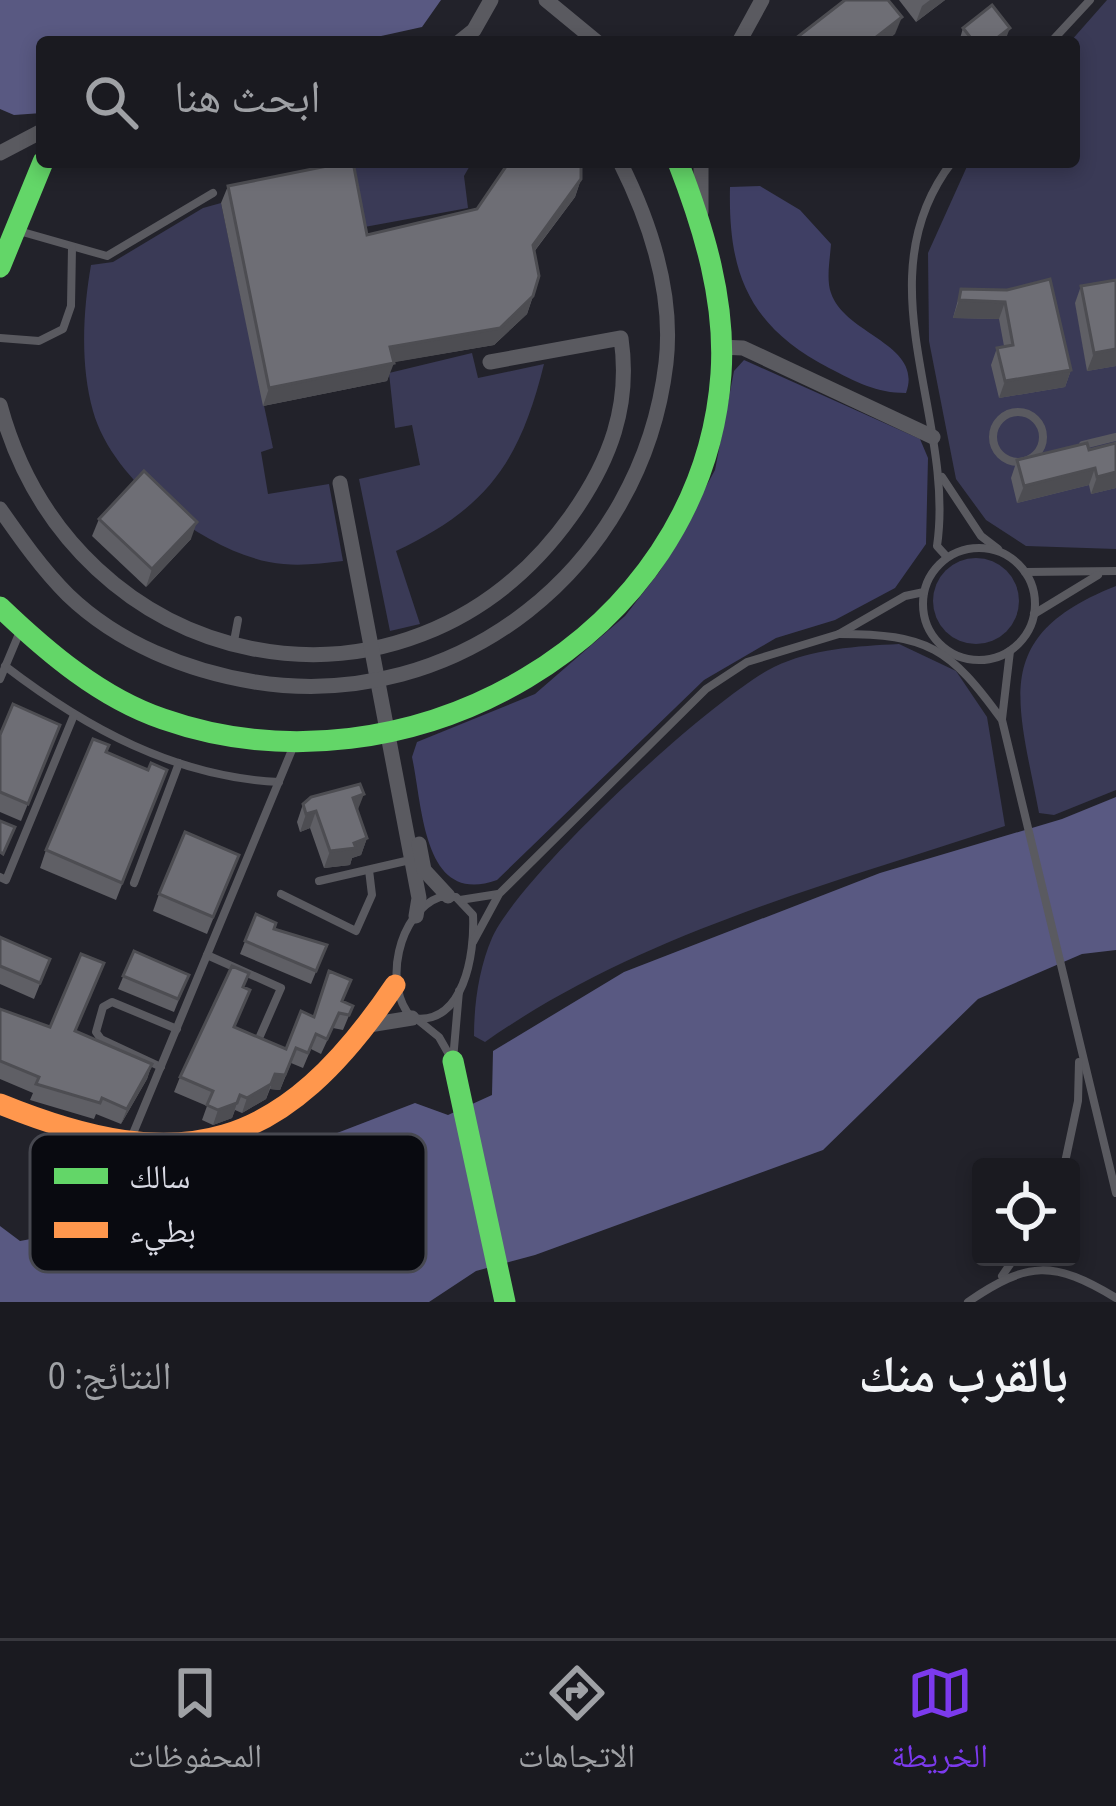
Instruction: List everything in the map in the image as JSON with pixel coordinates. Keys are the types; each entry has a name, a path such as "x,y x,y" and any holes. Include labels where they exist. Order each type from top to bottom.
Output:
{"street":[{"path":"466,36 491,0"},
{"path":"546,0 590,36"},
{"path":"742,36 760,2"},
{"path":"0,153 36,134"},
{"path":"0,267 40,168"},
{"path":"0,509 70,596 117,632 170,660 274,685 332,688 378,682 468,652 560,589 604,533 650,432 666,363 665,307 642,206 623,168"},
{"path":"0,607 96,687 151,715 208,731 295,744 388,738 503,698 548,671 616,609 650,570 679,518 718,401 714,272 680,168"},
{"path":"701,168 702,226"},
{"path":"0,405 26,480 77,554 115,590 186,630 234,643 324,653 372,649 445,625 534,564 604,463 618,428 627,376 621,338 490,362"},
{"path":"719,347 743,348 933,437"},
{"path":"340,483 419,898 416,916"},
{"path":"388,738 399,757 424,870 454,898"},
{"path":"224,1134 257,1124 369,1025 395,985"},
{"path":"369,1025 415,1019"},
{"path":"453,1061 505,1302"},
{"path":"0,1104 70,1131 96,1134"}],"lane":[{"path":"1057,36 1090,0"},
{"path":"947,557 937,546 941,475 910,296 919,236 949,168"},
{"path":"12,229 107,256 212,193"},
{"path":"0,338 39,341 63,329 70,306 72,247"},
{"path":"1032,458 1042,446 1040,423 1026,413 1002,417 993,432 997,449 1009,460 1032,458 1053,453"},
{"path":"1074,448 1116,437"},
{"path":"941,475 981,536 1025,572 1034,614"},
{"path":"1001,720 972,677 941,649 927,625 924,592 947,557 975,548 1004,554"},
{"path":"1025,572 1116,571"},
{"path":"1099,574 1034,614 1010,650 1001,720 1116,1193"},
{"path":"453,1061 460,989 473,943 499,894 706,688 747,662 839,634 905,596 924,592"},
{"path":"234,643 238,620"},
{"path":"0,679 21,628"},
{"path":"839,634 892,633 979,659 1010,650"},
{"path":"5,666 116,739 179,763 279,782"},
{"path":"0,877 6,880 74,715"},
{"path":"133,1134 295,744"},
{"path":"134,883 179,763"},
{"path":"320,881 411,860"},
{"path":"281,894 356,931 372,895 369,870"},
{"path":"453,1061 440,1037 415,1019 395,985 416,916 428,901 499,894"},
{"path":"454,898 472,915 473,943"},
{"path":"207,955 281,988 260,1036"},
{"path":"415,1019 440,1015 460,989"},
{"path":"161,1067 101,1039 96,1032 104,1007 112,1002 177,1029"},
{"path":"1066,1158 1078,1101 1079,1055"},
{"path":"999,1281 1009,1266"},
{"path":"968,1302 1013,1271 1070,1270 1116,1298"}],"shaded area":[{"path":"0,0 441,0 422,27 381,36 36,36 36,113 14,115 0,109"},
{"path":"1107,0 1116,0 1116,549 1026,546 986,520 956,479 929,341 928,253 966,168 1080,168 1080,36 1075,36"},
{"path":"346,168 469,168 464,176 468,208 359,228"},
{"path":"760,186 800,210 831,244 831,293 851,319 904,363 909,376 906,393 876,389 829,368 802,352 762,315 739,271 730,218 730,187"},
{"path":"221,203 273,448 261,452 268,494 329,484 343,561 269,562 215,542 188,526 119,462 93,411 84,338 91,265 113,262 203,208"},
{"path":"472,353 478,378 544,364 535,398 511,454 477,499 428,535 396,551 420,624 390,631 359,479 420,465 412,425 395,428 389,373"},
{"path":"744,360 920,439 928,458 926,544 895,588 835,620 776,638 704,680 497,880 473,885 454,879 440,866 424,825 412,757 417,742 535,694 625,616 660,571 715,470 734,371"},
{"path":"976,558 1006,571 1019,601 1006,631 976,644 946,631 933,601 946,571"},
{"path":"1116,586 1116,790 1054,815 1039,813 1021,705 1022,676 1030,650 1047,627 1075,606"},
{"path":"899,644 956,671 987,717 1005,826 804,891 671,941 544,1004 485,1042 474,1036 478,986 492,938 539,874 620,791 708,714 774,667 819,652"},
{"path":"1116,797 1116,950 1082,954 978,999 823,1150 535,1255 476,1271 429,1302 0,1302 0,1226 20,1241 30,1239 30,1272 426,1272 426,1134 334,1134 415,1103 448,1115 492,1095 493,1051 624,972 880,873 1062,819"}],"building":[{"path":"845,0 888,0 902,17 878,36 799,36"},
{"path":"992,5 1010,28 1000,36 969,36 963,28"},
{"path":"317,168 354,168 367,235 477,209 505,168 581,168 581,179 533,245 539,276 533,296 500,328 390,347 394,363 269,388 228,186"},
{"path":"1050,279 1071,370 1005,381 997,348 1013,345 1005,302 959,300 961,289 1007,290"},
{"path":"1116,280 1116,349 1094,353 1081,286"},
{"path":"1087,443 1089,450 1116,443 1116,472 1097,477 1095,468 1024,486 1017,460"},
{"path":"144,471 197,522 152,569 99,519"},
{"path":"13,704 60,725 28,804 0,792 0,735"},
{"path":"93,739 109,745 106,752 148,770 151,763 167,770 122,883 46,850"},
{"path":"360,784 364,794 353,798 367,838 354,843 356,848 330,851 316,811 306,814 303,804 311,797"},
{"path":"0,821 15,827 3,854 0,852"},
{"path":"185,832 239,855 213,917 159,894"},
{"path":"256,914 276,923 274,929 327,945 316,971 245,941"},
{"path":"0,937 50,959 40,983 0,966"},
{"path":"134,951 189,975 178,999 123,976"},
{"path":"81,954 104,963 75,1031 152,1064 127,1109 102,1098 100,1103 36,1084 39,1077 0,1061 0,1009 50,1027"},
{"path":"232,966 249,973 243,987 250,990 234,1027 286,1049 301,1011 314,1017 329,971 351,980 342,1001 353,1006 349,1015 339,1013 327,1039 316,1034 308,1053 296,1048 285,1075 275,1074 271,1084 247,1098 240,1095 237,1103 218,1110 207,1105 213,1091 180,1077"}],"traffic: fast":[{"path":"0,267 41,168"},
{"path":"0,607 56,657 118,699 163,719 256,739 350,738 441,717 526,678 600,622 660,552 702,469 722,347 704,239 680,168"},
{"path":"453,1061 505,1302"}],"traffic: slow":[{"path":"226,1134 269,1115 312,1084 353,1041 395,985"},
{"path":"0,1104 97,1134"}]}
